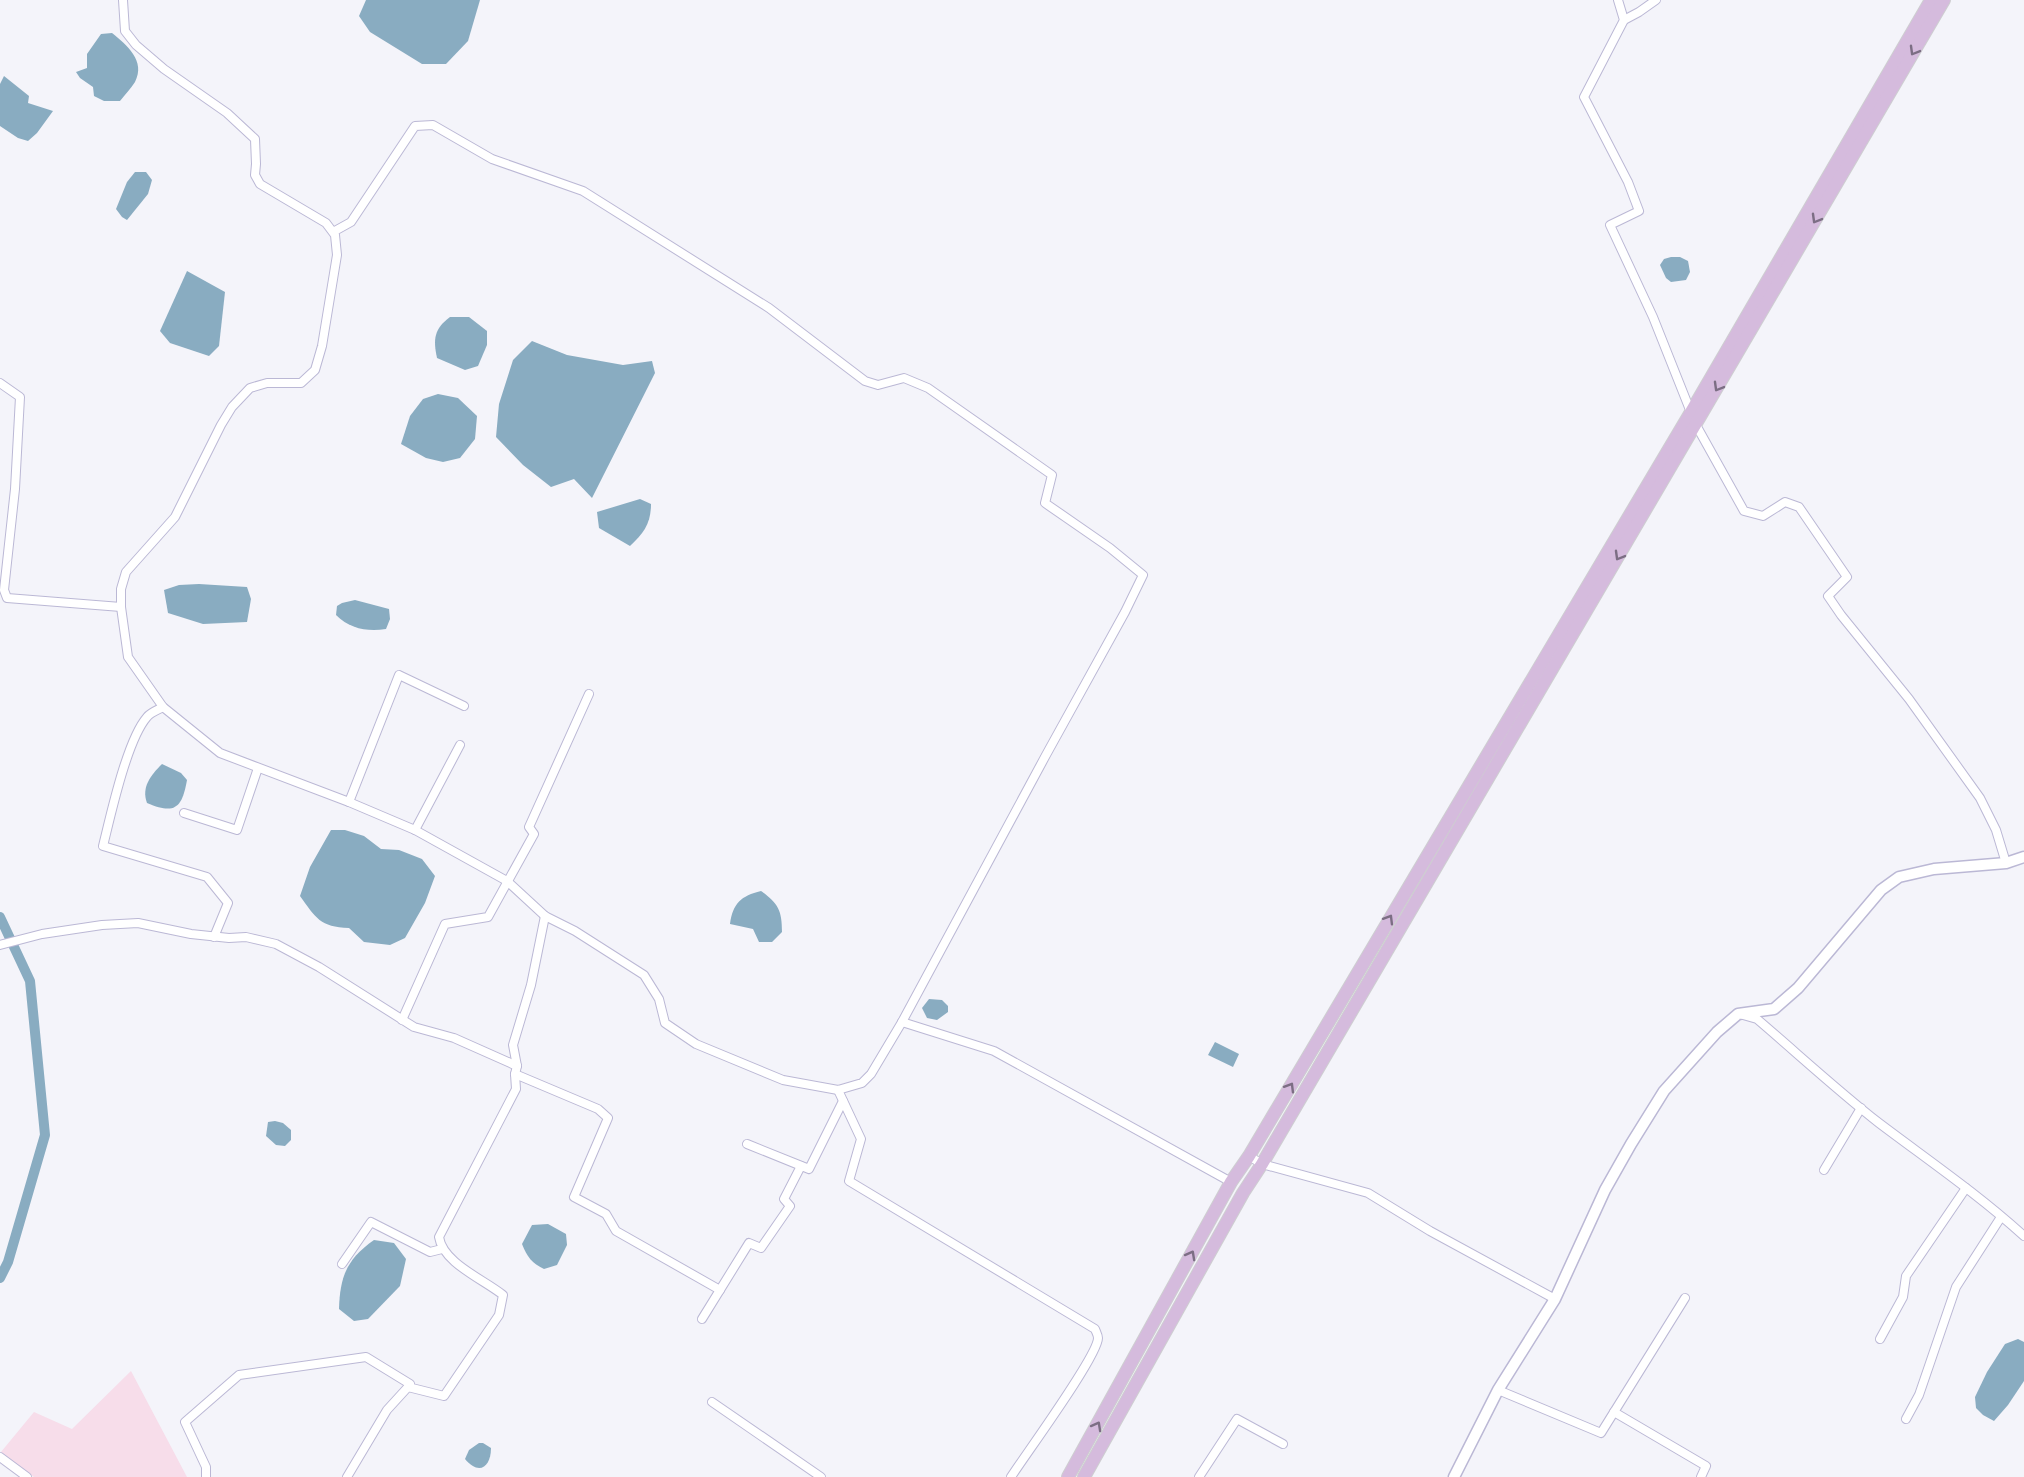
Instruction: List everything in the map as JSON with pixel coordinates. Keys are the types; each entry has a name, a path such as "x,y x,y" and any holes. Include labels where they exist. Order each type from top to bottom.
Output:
{"main road":[{"path":"1068,1477 1231,1182 1249,1156 1691,412 1931,0"},
{"path":"1084,1477 1243,1193 1944,0"}],"street":[{"path":"123,0 125,31 136,45 164,69 227,113 255,139 255,175 260,184 326,223 335,235 337,255 322,346 315,370 301,383 258,384 250,388 232,407 175,518 126,572 121,589 121,607 128,657 163,707 220,753 349,802 415,830 507,881 545,916 575,931 644,975 659,999 665,1023 696,1044 783,1080 838,1090 862,1083 871,1074 902,1022 1143,575 1110,548 1045,503 1052,475 928,388 904,378 878,385 865,381 769,308 583,191 492,159 433,124 415,126 351,222 333,232"},
{"path":"1618,0 1624,20"},
{"path":"1656,0 1624,20 1584,97 1628,182 1639,211 1610,225 1653,317 1696,425 1744,511 1763,516 1785,502 1799,507 1847,577 1828,596 1909,699 1980,798 1996,830 2006,863"},
{"path":"0,383 20,397 15,489 4,590 7,598 121,607"},
{"path":"349,802 399,675 464,706"},
{"path":"402,1020 445,924 488,917 534,834 530,826 589,694"},
{"path":"163,707 148,716 136,736 118,787 103,846 207,877 228,903 214,937"},
{"path":"415,830 460,745"},
{"path":"184,813 237,830 258,768"},
{"path":"1454,1477 1498,1390 1555,1299 1605,1190 1664,1090 1717,1032 1738,1014 1774,1009 1798,988 1881,890 1899,877 1934,869 2006,863 2024,857"},
{"path":"347,1477 387,1410 408,1387 444,1396 499,1315 502,1295 452,1260 442,1249 439,1237 516,1089 513,1045 531,984 545,916"},
{"path":"0,945 24,938 102,925 138,923 191,934 246,938 276,944 414,1027 454,1038 598,1109 608,1118 574,1197 606,1214 616,1231 720,1290"},
{"path":"1738,1014 1757,1019 1826,1080 1966,1188 2024,1236"},
{"path":"902,1022 994,1051 1231,1182"},
{"path":"838,1090 861,1139 849,1181 1095,1329 1098,1339 1094,1350 1069,1392 1011,1477"},
{"path":"747,1144 808,1169 843,1101"},
{"path":"1824,1170 1861,1108"},
{"path":"1249,1156 1262,1164 1368,1193 1430,1231 1555,1299"},
{"path":"702,1319 748,1244 760,1248 790,1206 784,1199 801,1166"},
{"path":"1880,1339 1903,1297 1906,1276 1966,1188"},
{"path":"1906,1419 1919,1395 1956,1287 2001,1217"},
{"path":"342,1264 371,1222 430,1252 442,1249"},
{"path":"1498,1390 1601,1433 1685,1298"},
{"path":"206,1477 206,1467 185,1422 239,1375 366,1357 410,1384"},
{"path":"711,1402 821,1477"},
{"path":"1614,1412 1706,1466 1701,1477"},
{"path":"1199,1477 1238,1419 1283,1444"},
{"path":"0,1457 27,1477"}],"shaded area":[{"path":"131,1371 187,1477 34,1477 1,1452 34,1412 72,1429"}],"water":[{"path":"366,0 480,0 468,41 446,64 422,64 370,32 359,16"},
{"path":"112,33 137,60 138,74 135,82 120,101 104,101 94,96 93,87 80,78 76,72 87,68 87,54 101,34"},
{"path":"4,76 29,96 28,103 53,111 28,141 18,138 0,126 0,84"},
{"path":"135,172 146,172 152,180 148,194 127,220 116,209 127,182"},
{"path":"1680,257 1688,261 1690,272 1686,280 1671,282 1666,278 1660,265 1664,259"},
{"path":"187,271 225,292 219,346 209,356 170,343 160,331"},
{"path":"450,317 469,317 487,331 487,345 478,366 465,370 437,358 436,335"},
{"path":"532,341 567,355 623,365 652,361 655,373 592,498 574,479 551,487 523,465 496,437 499,404 513,360"},
{"path":"438,394 458,398 477,416 475,439 460,458 443,462 426,458 401,444 410,416 423,399"},
{"path":"640,499 651,504 650,517 643,532 630,546 599,528 597,512"},
{"path":"179,585 247,587 251,599 247,622 203,624 168,613 164,590"},
{"path":"355,600 389,609 390,619 386,629 360,628 347,624 336,615 337,606"},
{"path":"162,764 181,773 187,780 180,803 171,808 157,807 147,803 145,797 148,782"},
{"path":"331,830 345,830 364,836 381,849 399,850 422,859 435,876 425,903 405,938 390,945 364,942 349,928 331,926 320,920 300,896 310,867"},
{"path":"761,891 775,903 781,918 782,932 772,942 759,942 753,929 730,924 733,911 739,902 748,895"},
{"path":"929,999 942,1000 948,1006 948,1012 937,1020 927,1018 922,1008"},
{"path":"1215,1042 1239,1054 1233,1067 1208,1055"},
{"path":"268,1122 283,1123 291,1130 291,1140 285,1146 276,1145 266,1136"},
{"path":"548,1224 566,1234 567,1245 557,1265 544,1269 530,1259 522,1244 532,1225"},
{"path":"374,1240 394,1243 406,1259 400,1286 368,1319 354,1321 339,1309 343,1278 351,1261"},
{"path":"2018,1339 2024,1342 2024,1381 1994,1421 1976,1408 1975,1397 1987,1372 2005,1344"},
{"path":"479,1443 491,1448 489,1460 479,1468 465,1459 469,1450"}],"waterway":[{"path":"0,917 30,981 45,1135 8,1262 0,1278"}]}
